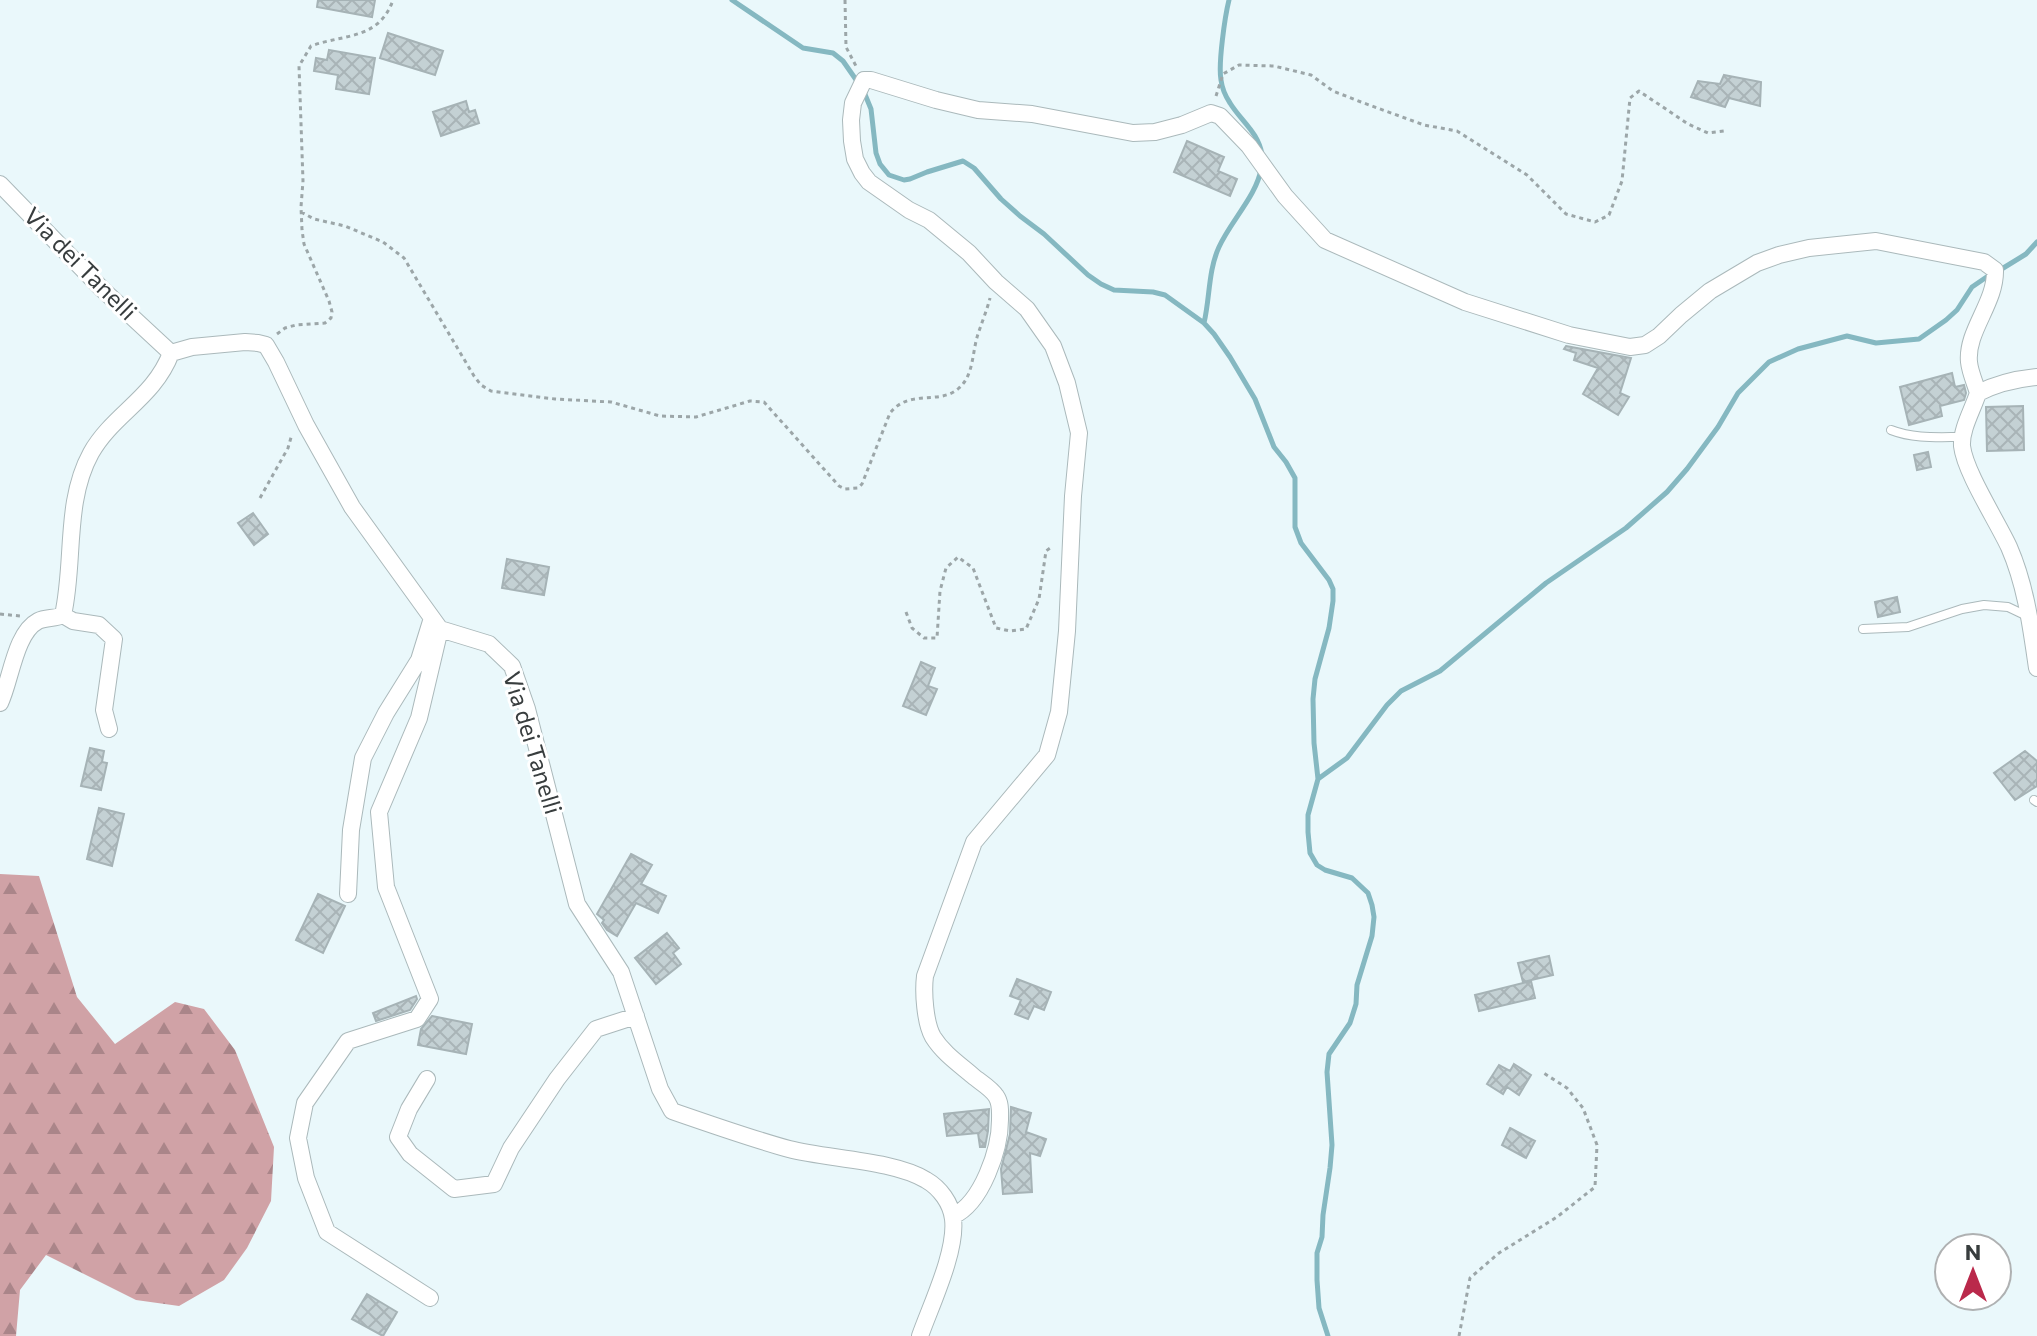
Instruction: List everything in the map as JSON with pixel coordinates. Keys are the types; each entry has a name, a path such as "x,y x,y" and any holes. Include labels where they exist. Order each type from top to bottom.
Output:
{"street":[{"path":"920,1336 949,1255 954,1230 953,1216 962,1212 985,1181 1000,1136 1000,1105 996,1095 950,1056 932,1035 923,992 925,976 974,842 1047,755 1059,712 1079,433 1067,383 1053,346 1027,309 969,253 929,220 869,182 862,173 853,150 851,120 853,103 864,80 978,110 1032,114 1133,133 1169,129 1211,113 1220,116 1249,146 1285,196 1325,240 1465,302 1569,335 1630,347 1645,345 1710,291 1757,263 1779,255 1822,246 1876,241 1984,262 1995,270 1996,280 1969,355 1978,393 1962,449 2010,550 2030,617 2037,668"},
{"name":"Via dei Tanelli","path":"0,184 102,289 171,353"},
{"path":"63,615 75,504 91,453 159,378 171,353 192,347 245,342 266,345 352,507 436,624 419,718 379,812 386,887 430,999 417,1019 348,1041 305,1103 298,1138 306,1178 327,1232 430,1298"},
{"path":"1978,393 2019,378 2037,377"},
{"path":"0,703 27,629 41,619 63,615 73,621 99,625 114,639 104,710 109,729"},
{"path":"348,894 351,830 363,758 436,624"},
{"name":"Via dei Tanelli","path":"436,624 489,644 512,666 527,709 577,904 621,972 660,1089 672,1111 790,1149 893,1168 924,1179 940,1190 953,1216"},
{"path":"427,1079 409,1109 398,1137 410,1154 454,1189 494,1184 511,1148 557,1079 596,1029 636,1016"}],"lane":[{"path":"1891,430 1922,437 1963,437"},
{"path":"1863,629 1908,627 1984,605 2008,607 2030,617"}],"path":[{"path":"266,345 285,328 325,323 332,312 304,244 302,230 299,66 311,46 370,30 390,9 393,0"},
{"path":"845,0 846,47 864,80"},
{"path":"1211,113 1223,74 1239,65 1274,66 1311,75 1333,91 1361,102 1424,125 1457,131 1527,175 1566,214 1595,222 1609,215 1622,181 1630,98 1639,91 1688,124 1708,133 1724,131"},
{"path":"301,212 383,242 404,258 474,376 491,391 611,402 674,417 696,417 750,401 764,402 845,489 858,488 862,484 890,413 896,406 913,398 949,395 962,386 969,374 996,282"},
{"path":"260,498 288,448 298,407"},
{"path":"906,612 912,628 924,638 937,638 940,591 946,568 958,557 973,568 996,628 1010,631 1026,629 1039,599 1046,551 1059,541 1072,540"},
{"path":"1459,1336 1470,1278 1499,1253 1557,1217 1595,1187 1597,1145 1583,1108 1567,1088 1542,1072"}],"green space":[{"path":"0,874 39,876 77,997 115,1044 175,1002 204,1009 235,1050 274,1147 271,1201 247,1248 224,1280 179,1306 136,1300 46,1255 20,1290 16,1336 0,1336"}],"building":[{"path":"318,0 375,0 372,17 317,7"},
{"path":"388,33 443,51 435,75 380,58"},
{"path":"329,50 375,58 369,94 336,89 338,75 314,71 316,58 327,60"},
{"path":"1724,75 1761,82 1760,106 1729,98 1725,107 1691,97 1698,81 1720,84"},
{"path":"466,101 469,112 475,110 479,123 441,136 433,112"},
{"path":"1187,141 1224,157 1218,171 1237,179 1230,196 1174,172"},
{"path":"1566,346 1631,358 1620,393 1629,397 1618,415 1583,394 1598,368 1574,360 1576,353 1564,349"},
{"path":"1952,373 1955,387 1964,385 1964,400 1940,406 1942,416 1909,425 1900,387"},
{"path":"2023,406 2024,450 1987,451 1986,407"},
{"path":"1928,452 1931,467 1917,470 1914,455"},
{"path":"253,513 268,534 254,545 238,523"},
{"path":"507,559 549,567 544,595 502,588"},
{"path":"1897,597 1900,612 1878,617 1875,602"},
{"path":"921,662 935,668 928,686 937,689 926,715 903,706"},
{"path":"90,748 104,751 102,762 107,763 101,790 81,786"},
{"path":"2025,751 2037,761 2037,786 2015,800 1994,773"},
{"path":"99,808 124,814 112,866 87,859"},
{"path":"631,854 652,865 641,884 666,896 658,913 636,903 617,936 607,930 602,923 604,920 597,914"},
{"path":"318,894 345,906 323,953 296,940"},
{"path":"667,933 679,948 673,953 681,964 656,984 635,958"},
{"path":"1549,956 1553,975 1523,982 1518,963"},
{"path":"1017,979 1051,992 1044,1010 1034,1006 1028,1019 1015,1014 1021,1000 1010,996"},
{"path":"1531,981 1535,998 1479,1011 1475,995"},
{"path":"416,996 410,1010 376,1021 373,1013"},
{"path":"432,1016 472,1024 466,1054 418,1045 421,1029"},
{"path":"1514,1064 1531,1075 1519,1095 1507,1087 1503,1094 1487,1084 1499,1065 1510,1071"},
{"path":"1011,1107 1031,1113 1026,1132 1046,1139 1040,1156 1030,1153 1032,1192 1003,1194 1001,1169 1010,1134"},
{"path":"989,1109 985,1147 980,1147 978,1133 947,1136 944,1114"},
{"path":"1510,1128 1535,1141 1526,1158 1502,1145"},
{"path":"367,1294 397,1312 383,1336 352,1319"}],"waterway":[{"path":"732,0 803,48 833,53 843,61 859,84"},
{"path":"1229,0 1221,52 1222,83 1234,110 1257,140 1262,155"},
{"path":"864,92 871,109 876,153 889,175 910,179 963,161 974,168 1020,216 1101,284 1114,290 1165,295 1204,323 1230,357 1255,399 1274,447 1295,478 1295,527 1301,543 1333,589 1329,628 1315,679 1313,699 1318,779 1308,815 1310,853 1317,865 1352,878 1368,893 1374,917 1372,936 1357,985 1356,1004 1350,1023 1329,1054 1327,1072 1332,1145 1322,1237 1317,1253 1317,1280 1319,1308 1328,1336"},
{"path":"1204,323 1215,256 1249,199 1261,169"},
{"path":"2000,270 2026,254 2037,242"},
{"path":"1318,779 1347,758 1401,691 1440,671 1546,583 1626,528 1667,492 1718,427 1738,393 1769,362 1798,349 1847,336 1876,343 1919,339 1946,320 1957,310 1972,287 1991,274"}]}
